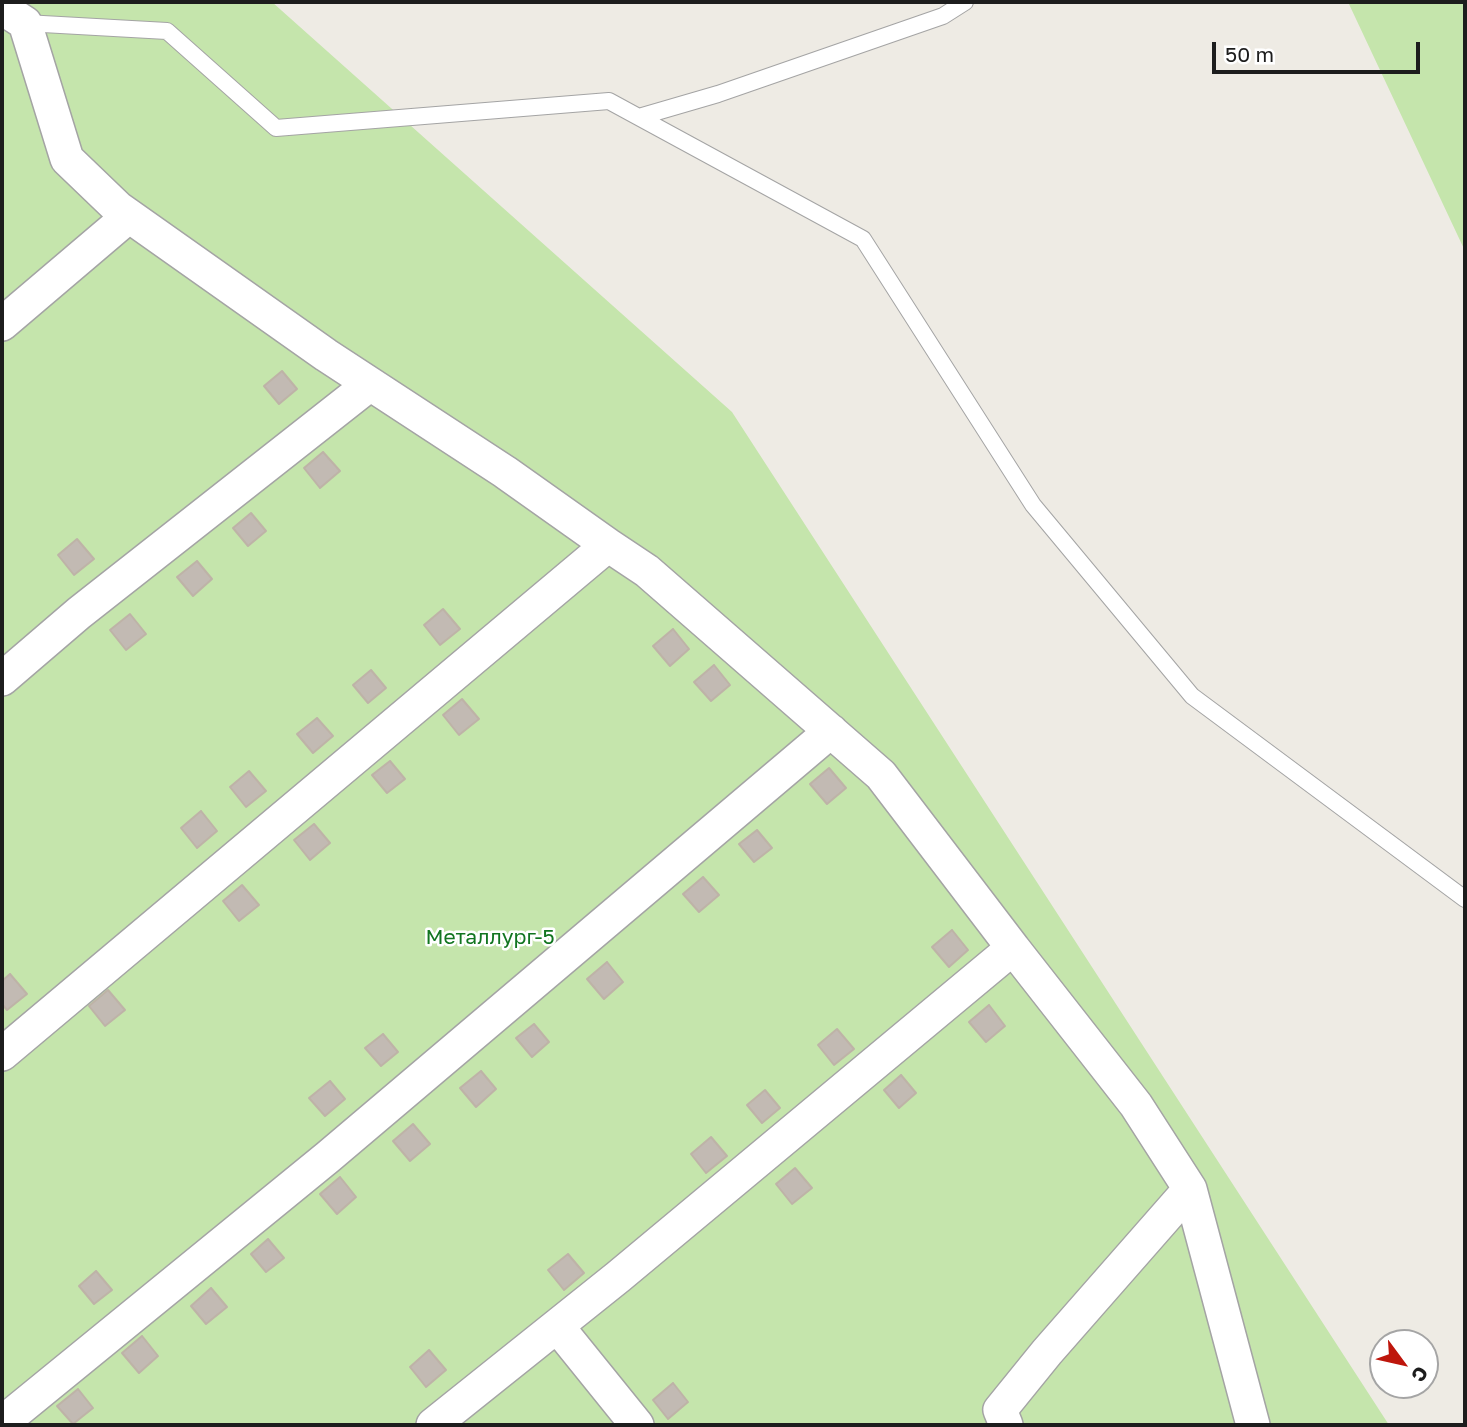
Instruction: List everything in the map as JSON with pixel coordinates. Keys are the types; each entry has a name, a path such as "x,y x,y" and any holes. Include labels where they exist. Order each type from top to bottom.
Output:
{"street":[{"path":"14,15 67,159 118,208 326,355 505,472 647,570 881,775 1136,1105 1190,1189 1253,1425"},
{"path":"2,324 129,216"},
{"path":"2,679 79,613 370,384"},
{"path":"2,1054 608,545"},
{"path":"2,1423 339,1148 831,731"},
{"path":"433,1425 618,1278 1013,948"},
{"path":"1006,1425 1000,1410 1047,1352 1190,1189"},
{"path":"557,1326 637,1425"}],"lane":[{"path":"639,117 718,94 943,16 965,2"},
{"path":"14,15 167,31 276,128 609,101 863,239 1033,505 1192,696 1465,899"}],"green space":[{"name":"Металлург-5","path":"2,2 272,2 732,412 1369,1394 1369,1399 1372,1399 1389,1425 2,1425"},
{"path":"1348,2 1465,2 1465,251"}],"building":[{"path":"282,371 297,389 279,404 264,386"},
{"path":"323,452 340,471 320,488 304,468"},
{"path":"251,513 266,531 248,546 233,528"},
{"path":"77,539 94,559 74,575 58,555"},
{"path":"197,561 212,579 193,596 177,577"},
{"path":"443,609 460,629 440,645 424,625"},
{"path":"130,614 146,634 126,650 110,630"},
{"path":"673,629 689,649 670,666 653,646"},
{"path":"714,665 730,685 711,701 694,682"},
{"path":"371,670 386,688 368,703 353,685"},
{"path":"462,699 479,719 459,735 443,715"},
{"path":"317,718 333,736 313,753 297,734"},
{"path":"390,761 405,779 387,793 372,775"},
{"path":"829,768 846,788 827,804 810,784"},
{"path":"249,771 266,791 246,807 230,787"},
{"path":"201,811 217,831 197,848 181,828"},
{"path":"314,824 330,843 310,860 294,840"},
{"path":"757,830 772,848 754,862 739,844"},
{"path":"703,877 719,895 699,912 683,894"},
{"path":"242,885 259,905 239,921 223,901"},
{"path":"952,930 968,950 949,967 932,947"},
{"path":"607,962 623,982 604,999 587,979"},
{"path":"10,974 27,994 7,1010 2,1004 2,981"},
{"path":"108,990 125,1010 105,1026 89,1006"},
{"path":"989,1005 1005,1026 986,1042 969,1022"},
{"path":"534,1024 549,1042 532,1057 516,1038"},
{"path":"837,1029 854,1049 834,1065 818,1045"},
{"path":"383,1034 398,1052 381,1066 365,1048"},
{"path":"481,1071 496,1089 476,1107 460,1088"},
{"path":"901,1075 916,1093 899,1108 884,1090"},
{"path":"330,1081 345,1099 325,1116 309,1098"},
{"path":"765,1090 780,1108 762,1123 747,1105"},
{"path":"413,1124 430,1144 410,1161 393,1141"},
{"path":"711,1137 727,1156 706,1173 691,1154"},
{"path":"795,1168 812,1188 792,1204 776,1184"},
{"path":"340,1177 356,1197 337,1214 320,1194"},
{"path":"268,1239 284,1258 266,1272 251,1254"},
{"path":"568,1254 584,1273 564,1290 548,1270"},
{"path":"96,1271 112,1290 94,1304 79,1286"},
{"path":"211,1288 227,1307 206,1324 191,1306"},
{"path":"142,1336 158,1356 139,1373 122,1353"},
{"path":"429,1350 446,1370 426,1387 410,1367"},
{"path":"673,1383 688,1402 668,1419 653,1400"},
{"path":"78,1389 93,1408 73,1424 57,1406"}]}
